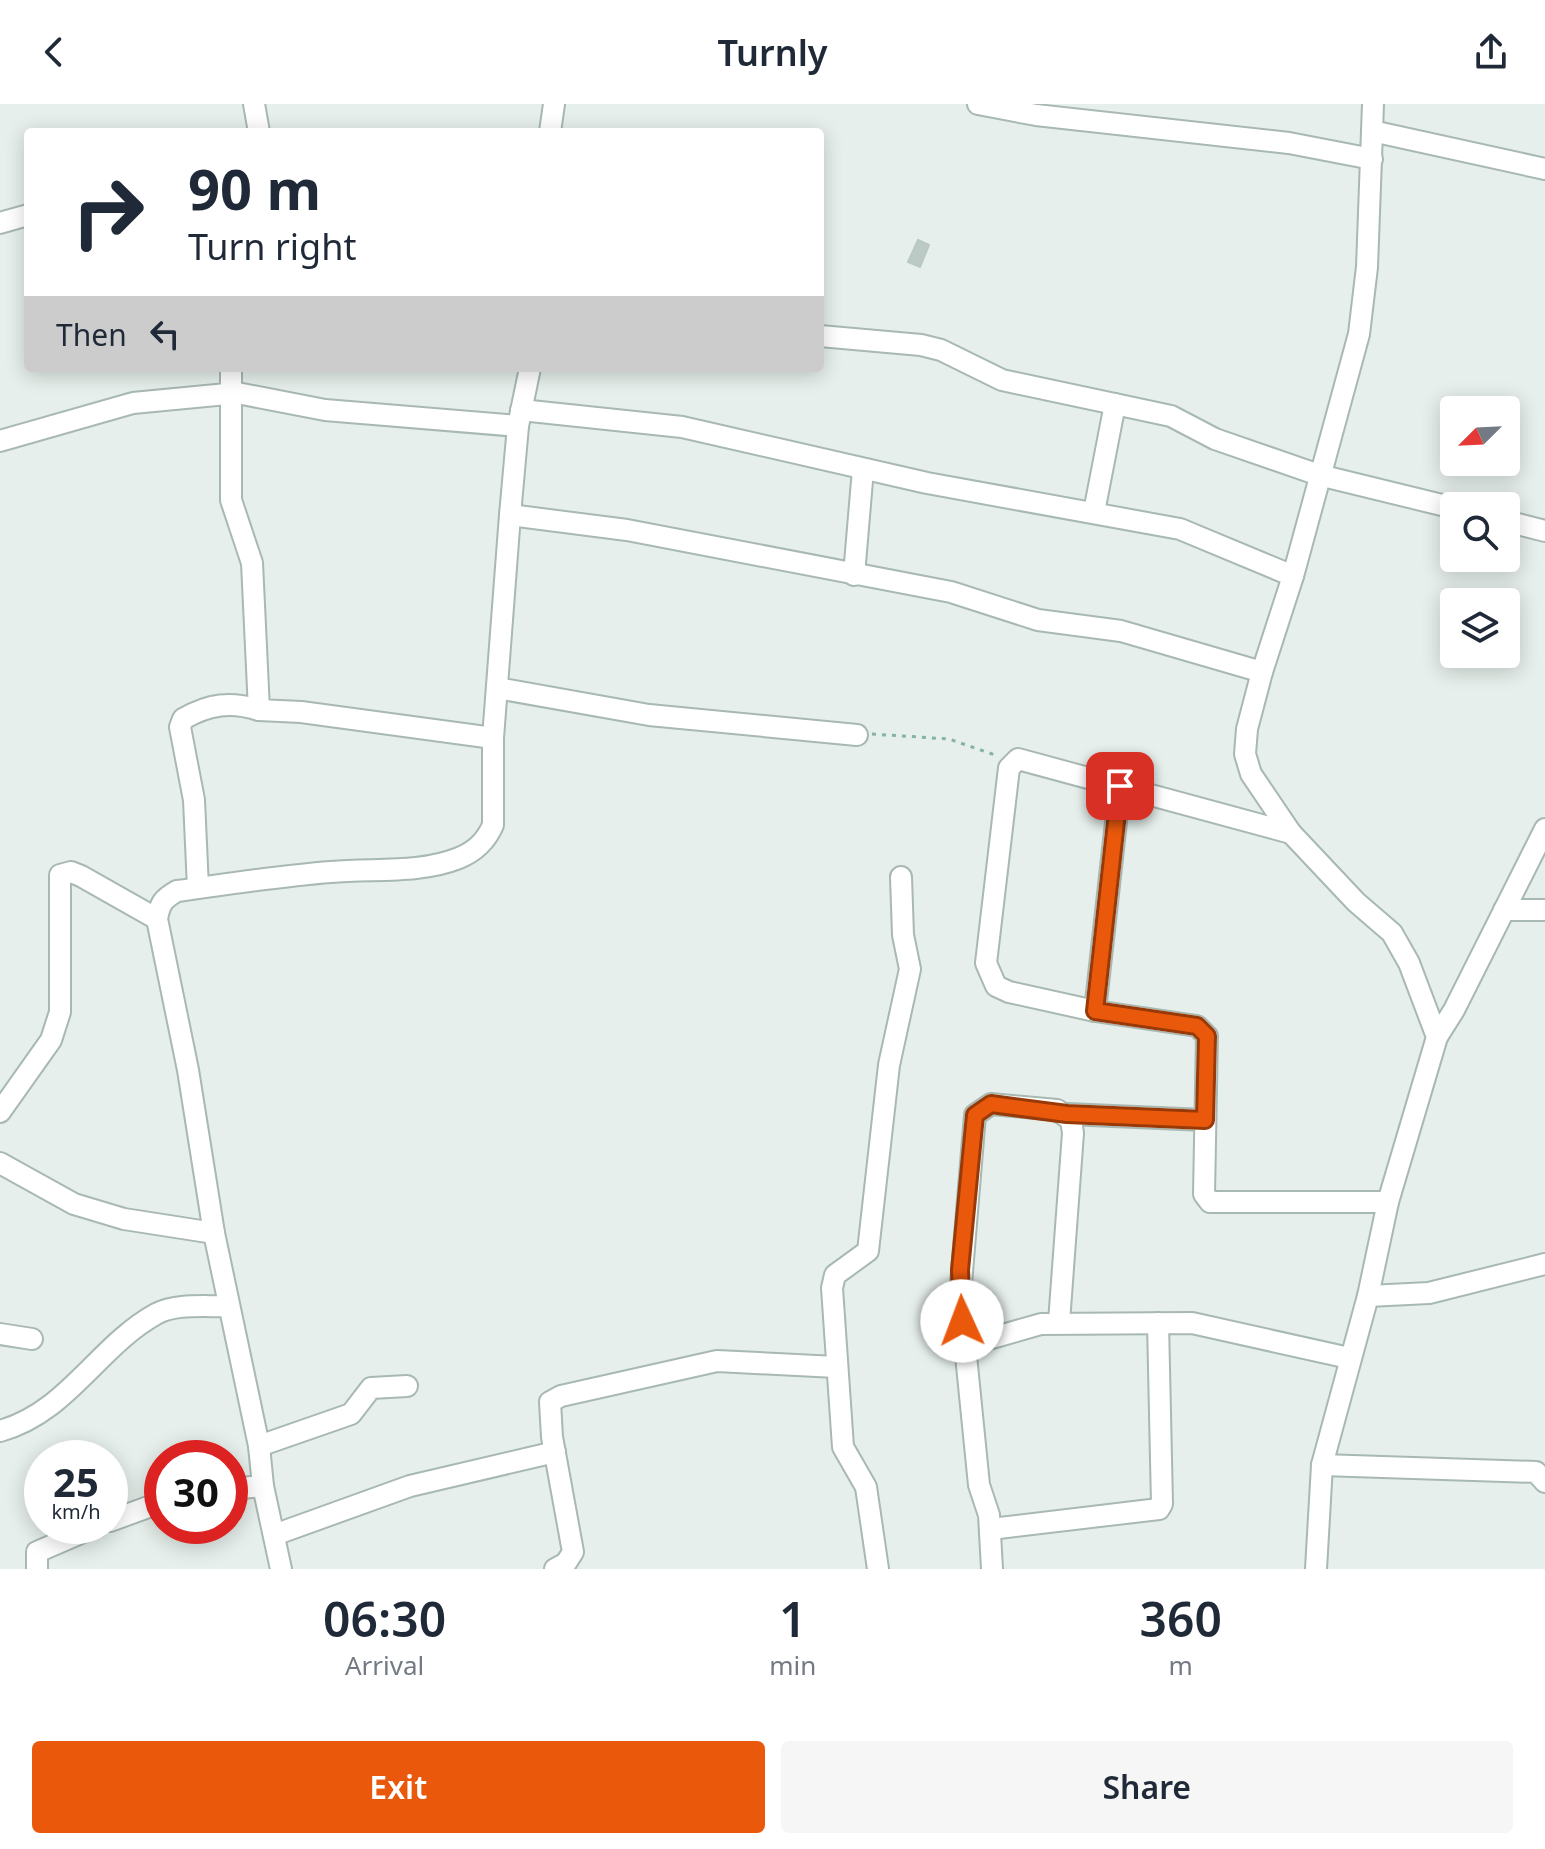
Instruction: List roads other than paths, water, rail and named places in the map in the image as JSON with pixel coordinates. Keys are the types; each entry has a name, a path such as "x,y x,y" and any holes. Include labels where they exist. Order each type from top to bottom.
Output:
{"street":[{"path":"254,104 258,128"},
{"path":"551,128 554,104"},
{"path":"978,104 1036,115 1289,143 1372,159"},
{"path":"1373,104 1359,334 1293,576 1262,672 1247,729 1245,754 1251,774 1291,833 1356,902 1392,933 1409,963 1437,1037"},
{"path":"1372,131 1545,169"},
{"path":"0,223 24,216"},
{"path":"824,336 921,345 941,350 1002,380 1171,416 1215,439 1319,475 1440,505"},
{"path":"231,372 231,500 252,563 259,710"},
{"path":"281,1569 263,1486 259,1446 214,1233 188,1070 157,919 163,899 177,891 317,873 418,869 458,858 477,848 493,825 493,738 510,515 519,418 529,372"},
{"path":"0,441 133,403 230,394 264,396 325,410 682,427 863,469 1180,529 1293,576"},
{"path":"1094,512 1115,404"},
{"path":"854,575 863,469"},
{"path":"510,515 627,530 951,592 1038,620 1121,631 1262,672"},
{"path":"1520,525 1545,531"},
{"path":"497,688 649,715 857,735"},
{"path":"198,888 194,800 180,727 183,719 217,704 238,703 259,710 301,712 493,738"},
{"path":"1291,833 1023,758 1012,762 986,963 996,986 1009,992 1095,1011 1197,1026 1204,1030 1207,1036 1204,1194 1210,1202 1388,1202"},
{"path":"1095,1011 1120,786"},
{"path":"1316,1569 1322,1465 1368,1296 1388,1202 1437,1037 1545,829"},
{"path":"0,1112 51,1040 60,1012 60,875 71,872 81,876 157,919"},
{"path":"878,1569 866,1487 843,1447 832,1288 835,1275 868,1251 889,1065 910,969 903,935 901,877"},
{"path":"1504,910 1545,910"},
{"path":"992,1569 991,1529 979,1485 964,1346 960,1270 975,1115 991,1104 1067,1114 1205,1120"},
{"path":"1059,1322 1073,1133 1067,1114"},
{"path":"0,1163 74,1204 124,1219 214,1233"},
{"path":"1368,1296 1429,1293 1545,1264"},
{"path":"0,1431 39,1415 66,1396 129,1334 157,1313 174,1308 229,1306"},
{"path":"964,1346 1059,1322 1158,1323 1217,1326 1349,1358"},
{"path":"991,1529 1159,1509 1162,1504 1158,1323"},
{"path":"0,1334 32,1339"},
{"path":"555,1569 566,1563 573,1552 555,1452 550,1402 561,1396 717,1361 836,1367"},
{"path":"259,1446 351,1414 371,1388 407,1386"},
{"path":"274,1535 410,1486 555,1452"},
{"path":"1322,1465 1536,1472 1545,1482"},
{"path":"248,1487 263,1486"},
{"path":"37,1569 37,1552 55,1544"}]}
